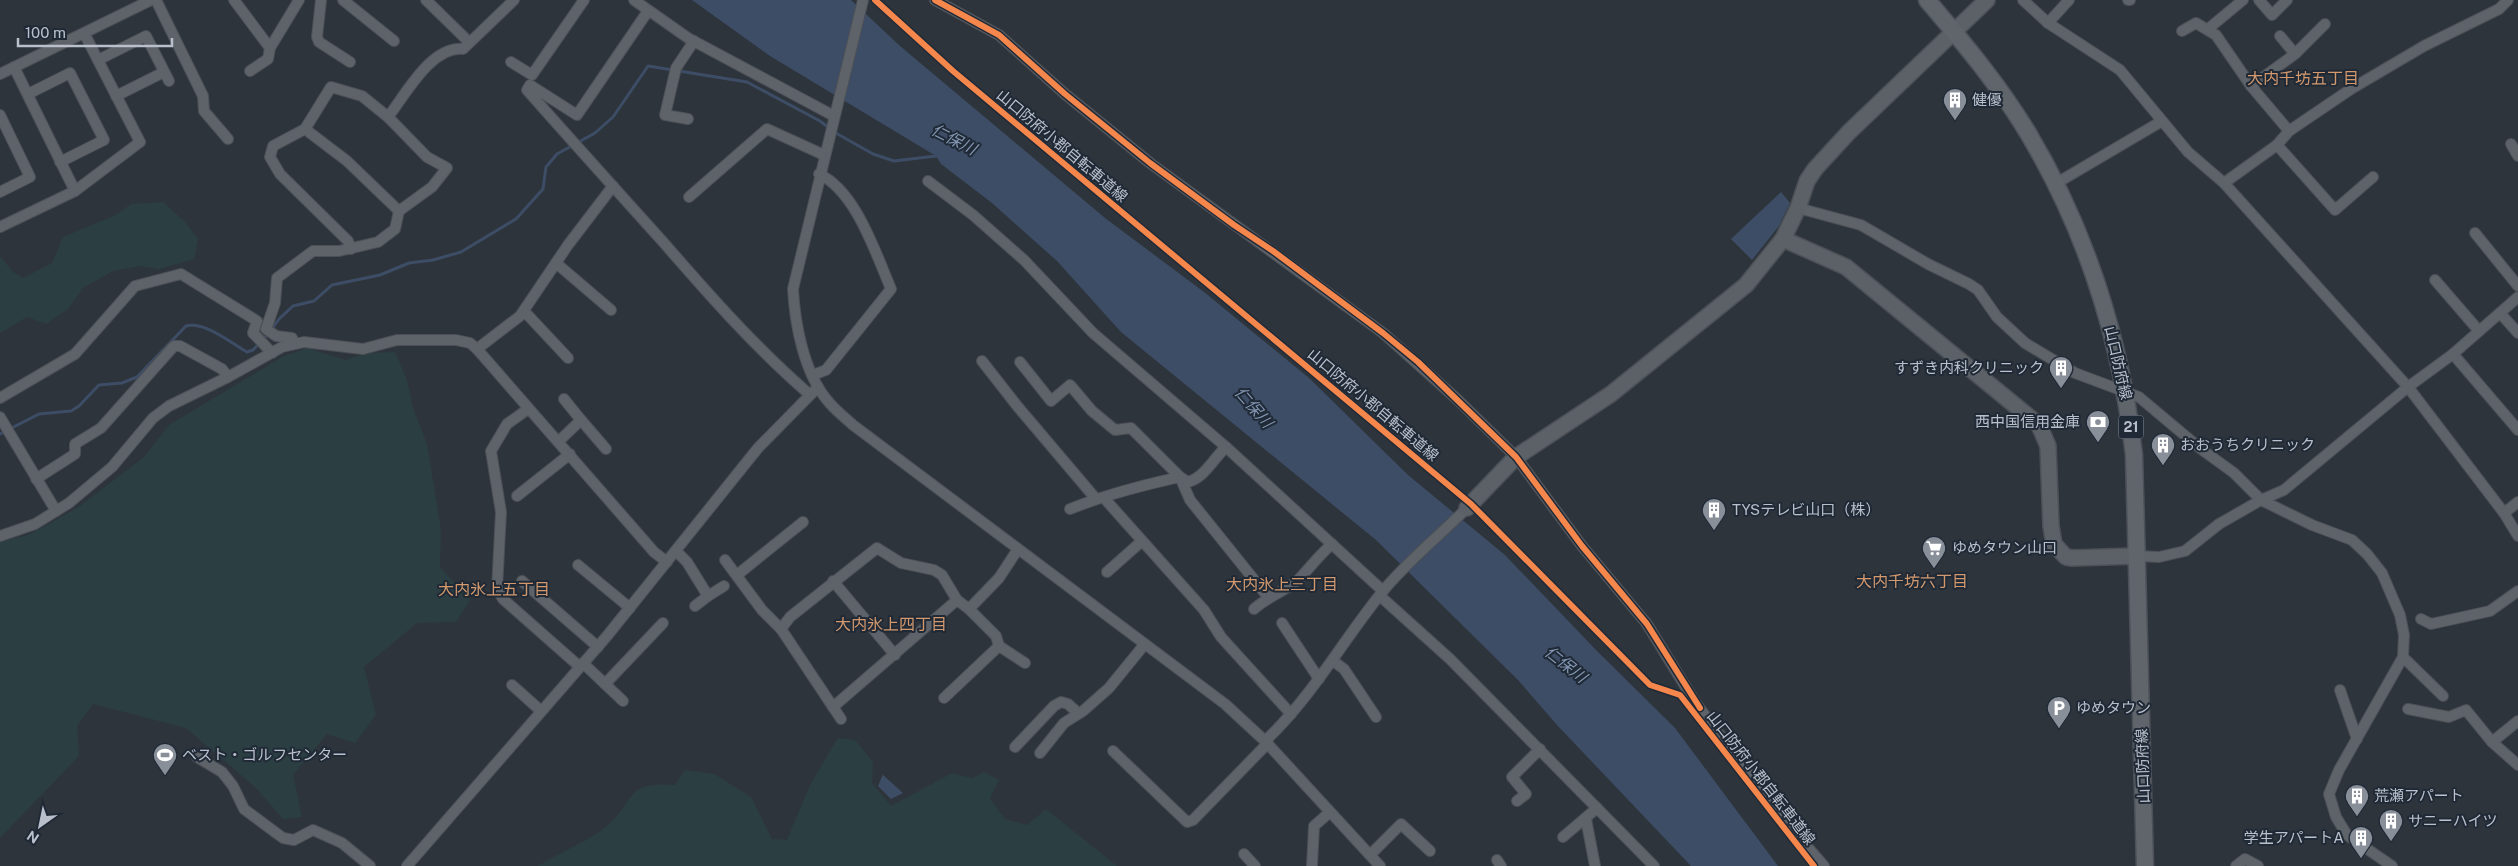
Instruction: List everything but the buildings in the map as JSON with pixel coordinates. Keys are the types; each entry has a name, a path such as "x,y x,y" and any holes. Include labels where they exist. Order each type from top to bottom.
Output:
{"main road":[{"name":"山口防府線","path":"1927,0 2005,98 2028,133 2074,222 2097,283 2110,326 2125,391 2134,454 2145,866"}],"street":[{"path":"0,74 151,0"},
{"path":"156,0 203,96 204,111 228,139"},
{"path":"234,0 270,48"},
{"path":"250,71 268,59 270,48 300,0"},
{"path":"321,0 317,37 319,42 350,62"},
{"path":"343,0 394,41"},
{"path":"426,0 469,42"},
{"path":"388,117 432,61 453,48 464,49 514,0"},
{"path":"511,62 532,75 584,0"},
{"path":"634,0 694,41 834,116"},
{"path":"863,0 793,289 797,331 818,386 827,400 853,424 1144,645 1225,704 1266,742 1380,866"},
{"path":"935,0 999,35 1065,94 1150,163 1383,333 1418,362 1516,457 1561,519 1647,624 1695,702 1721,738 1824,866"},
{"path":"1114,751 1188,822 1193,820 1291,714 1333,661 1383,591 1516,457 1611,394 1717,311 1746,285 1783,240 1798,208 1807,181 1834,147 1988,0"},
{"path":"2023,0 2048,23 2120,70 2188,152 2224,183 2408,387 2504,513 2518,536"},
{"path":"2048,23 2069,0"},
{"path":"2208,30 2243,0"},
{"path":"2259,0 2272,15 2287,0"},
{"path":"2224,183 2276,145 2289,131 2351,89 2424,46 2499,9 2508,0"},
{"path":"648,11 577,114 530,85 527,90 727,315 764,351 772,362 809,394"},
{"path":"2182,31 2196,23 2216,35 2251,86 2289,131"},
{"path":"2251,86 2295,54 2325,24"},
{"path":"1,223 75,191 140,142 84,33"},
{"path":"98,60 146,36 166,77 116,96"},
{"path":"2280,36 2295,54"},
{"path":"688,119 665,115 675,71 694,41"},
{"path":"14,67 75,191"},
{"path":"28,94 70,73 104,140 60,162"},
{"path":"294,342 292,338 276,336 266,329 274,303 278,278 313,251 351,249 378,242 395,229 399,211 432,187 447,168 427,157 388,117 362,96 331,87 305,129 272,146 270,157 280,174 348,240 351,249"},
{"path":"0,115 30,177 0,192"},
{"path":"2055,184 2162,121"},
{"path":"305,129 347,161 399,211"},
{"path":"689,198 767,129 824,156"},
{"path":"2511,144 2518,154"},
{"path":"2276,145 2335,210 2373,177"},
{"path":"813,375 826,370 891,289 846,195 828,178 820,174"},
{"path":"928,181 973,215 1024,260 1093,333 1226,447 1383,591 1654,866"},
{"path":"477,349 520,316 556,263 613,186"},
{"path":"1798,208 1861,225 1928,264 1969,284 1978,290 1997,317 2025,343 2074,373 2125,391 2151,405 2201,449 2234,473 2261,500 2312,525 2352,540 2367,554 2382,573 2400,615 2404,635 2403,657 2339,770 2329,794 2336,817 2347,834 2392,866"},
{"path":"2475,233 2518,286"},
{"path":"1783,240 1846,266 2039,425 2048,446 2051,526 2054,544 2060,552 2072,558 2159,557 2185,551 2218,524 2261,500 2284,490 2302,477 2408,387 2453,354 2518,297"},
{"path":"556,263 611,310"},
{"path":"0,398 75,354 135,286 181,274 257,322 252,333 272,353"},
{"path":"2435,280 2479,331"},
{"path":"524,310 568,358"},
{"path":"2500,313 2518,333"},
{"path":"0,536 35,524 56,511 112,467 153,418 169,406 228,378 294,342 363,349 397,340 456,340 470,344 477,349 654,552 667,562"},
{"path":"36,479 70,459 75,454 75,444 101,428 174,346 180,346 222,369 228,378"},
{"path":"2453,354 2518,430"},
{"path":"982,361 1018,407 1204,610 1222,637 1291,714"},
{"path":"1020,362 1051,401 1070,385 1092,411 1115,430 1131,428 1180,478 1188,482 1197,480 1215,457 1226,447"},
{"path":"407,866 630,608 758,448 818,386"},
{"path":"564,399 606,449"},
{"path":"528,409 507,424 491,451 501,512 497,589 503,599 623,701"},
{"path":"0,417 56,511"},
{"path":"559,441 582,420"},
{"path":"517,496 570,454"},
{"path":"1070,509 1100,498 1180,478"},
{"path":"1180,478 1190,500 1268,597"},
{"path":"2504,513 2518,502"},
{"path":"736,575 803,522"},
{"path":"1107,572 1142,541"},
{"path":"1254,609 1268,597 1296,582 1311,562 1332,544"},
{"path":"781,629 790,617 877,548 900,563 934,570 942,575 957,600 969,609 996,636 999,646 1026,663"},
{"path":"969,609 999,578 1018,549"},
{"path":"676,551 687,562 708,596"},
{"path":"725,560 762,610 781,629 841,719"},
{"path":"578,565 630,608"},
{"path":"522,581 540,591 557,617 598,646"},
{"path":"833,581 895,655"},
{"path":"695,606 724,586"},
{"path":"2421,620 2431,624 2490,610 2518,591"},
{"path":"833,707 957,600"},
{"path":"605,684 663,623"},
{"path":"1282,623 1319,679"},
{"path":"1040,753 1064,723 1109,688 1144,645"},
{"path":"944,698 999,646"},
{"path":"2403,657 2442,696"},
{"path":"1333,661 1344,669 1376,717"},
{"path":"512,685 541,711"},
{"path":"2340,690 2356,739"},
{"path":"1015,747 1054,706 1061,702 1068,704 1078,714"},
{"path":"2408,709 2449,717 2466,710 2492,742 2518,765"},
{"path":"2492,742 2518,721"},
{"path":"1517,801 1526,794 1512,777 1540,749"},
{"path":"197,757 222,772 233,786 244,809 283,838 294,840 313,830 342,843 370,866"},
{"path":"1563,837 1597,808"},
{"path":"1312,866 1314,826 1330,812"},
{"path":"1586,819 1595,866"},
{"path":"1370,855 1401,824 1430,851"},
{"path":"1244,854 1255,866"},
{"path":"2236,866 2245,859 2258,866"}],"green space":[{"path":"163,202 184,221 198,239 194,259 159,269 140,266 113,271 83,288 68,309 46,324 27,317 0,333 0,256 13,272 23,278 52,263 63,237 116,215 131,204"},
{"path":"307,348 346,360 367,353 395,352 407,380 413,408 427,444 441,529 440,567 470,600 456,622 417,623 364,667 376,715 355,743 327,734 293,775 302,817 283,819 255,787 186,728 93,704 77,726 79,756 0,838 0,542 31,534 80,506 144,457 169,425 284,356"},
{"path":"838,738 855,740 873,762 872,783 891,806 952,773 972,778 984,772 999,780 990,798 1005,819 1027,825 1046,809 1117,866 538,866 584,841 608,825 639,789 647,786 675,785 685,770 714,774 751,797 772,839 787,840 810,785"}],"water":[{"name":"仁保川","path":"692,0 851,0 900,46 1105,218 1204,292 1309,378 1408,475 1505,555 1596,650 1675,728 1778,866 1691,866 1557,725 1517,679 1376,540 1121,332 1057,261 992,203 941,164 936,156 770,56"},
{"path":"1781,192 1790,203 1779,226 1752,260 1731,239"},
{"path":"883,774 903,793 891,799 878,786"}],"waterway":[{"path":"0,434 39,414 71,411 79,406 99,385 122,383 137,377 186,326 193,325 209,330 226,338 247,352 253,350 279,319 293,306 314,301 332,285 380,275 409,263 433,260 461,252 516,219 543,189 546,167 557,154 595,133 613,117 648,66 747,82 820,121 829,128"},
{"path":"834,132 873,154 894,161 936,156 938,153"}],"cycle path":[{"name":"山口防府小郡自転車道線","path":"875,0 953,71 1471,504 1650,685 1680,695 1814,866"},
{"path":"935,0 999,35 1065,94 1150,163 1234,225 1273,251 1383,333 1418,362 1516,457 1582,546 1647,624 1700,708"}],"place":[{"name":"健優","path":"1955,121"},
{"name":"すずき内科クリニック","path":"2061,389"},
{"name":"西中国信用金庫","path":"2098,443"},
{"name":"おおうちクリニック","path":"2163,466"},
{"name":"TYSテレビ山口（株）","path":"1714,531"},
{"name":"ゆめタウン山口","path":"1934,569"},
{"name":"ゆめタウン","path":"2059,729"},
{"name":"ベスト・ゴルフセンター","path":"165,776"},
{"name":"荒瀬アパート","path":"2357,817"},
{"name":"サニーハイツ","path":"2391,842"},
{"name":"学生アパートA","path":"2361,859"}],"district":[{"name":"大内千坊五丁目","path":"2303,78"},
{"name":"大内千坊六丁目","path":"1912,581"},
{"name":"大内氷上三丁目","path":"1282,584"},
{"name":"大内氷上五丁目","path":"494,589"},
{"name":"大内氷上四丁目","path":"891,624"}]}
